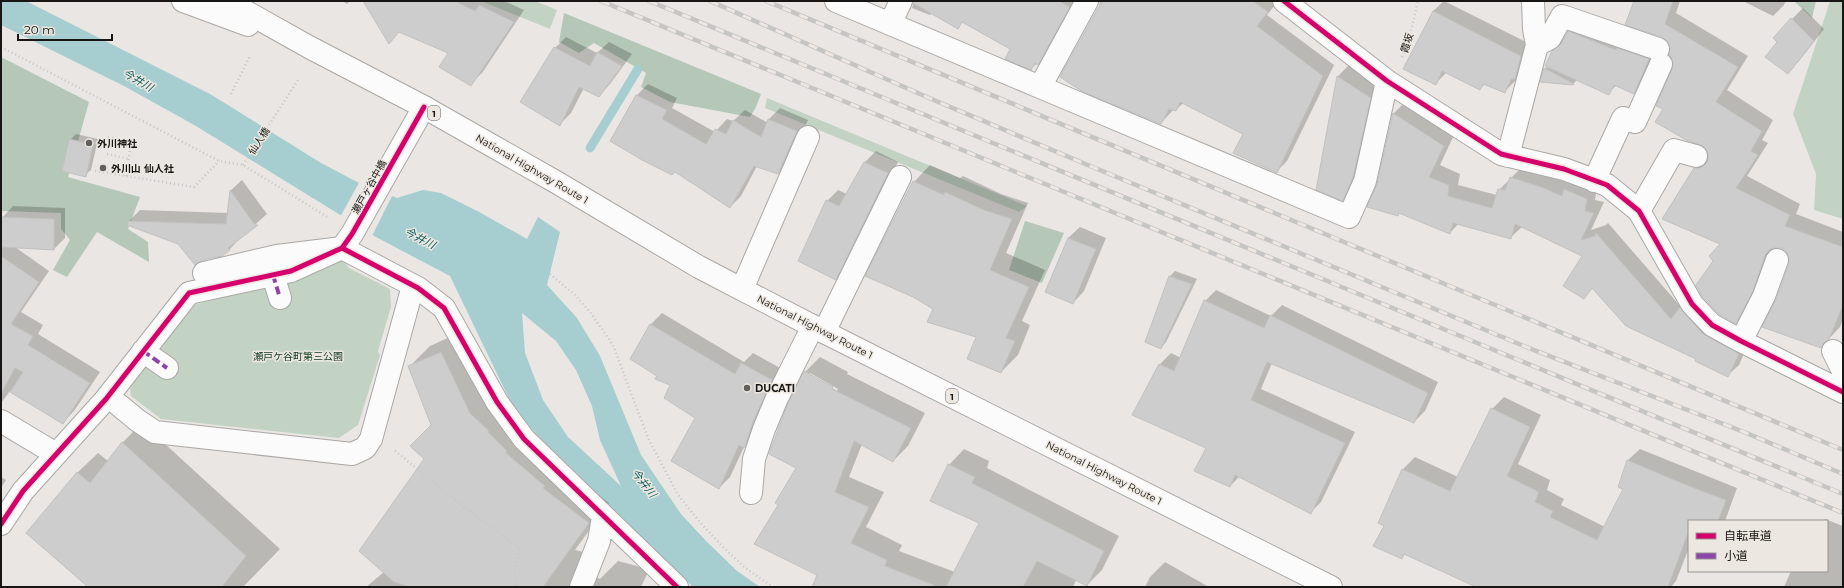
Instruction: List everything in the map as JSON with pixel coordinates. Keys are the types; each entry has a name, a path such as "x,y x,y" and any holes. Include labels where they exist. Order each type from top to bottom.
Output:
{"main road":[{"name":"National Highway Route 1","path":"183,1 309,47"},
{"name":"National Highway Route 1","path":"226,1 309,47 424,107 579,195 699,267 1331,587"},
{"path":"836,1 1349,218 1365,181 1387,81"},
{"path":"890,24 901,1"},
{"path":"1040,88 1087,1"},
{"path":"1284,1 1387,81 1501,154 1564,169 1607,186 1639,211 1692,304 1712,325 1843,392"},
{"path":"1508,156 1537,46 1534,29 1533,1"},
{"path":"1537,46 1550,38 1562,16 1660,56 1635,122 1623,118 1594,181"},
{"name":"瀬戸ヶ谷中橋","path":"347,241 424,107"},
{"path":"742,289 808,137"},
{"path":"1639,211 1674,150 1696,156"},
{"path":"751,493 754,459 764,429 777,398 819,329 900,177"},
{"path":"204,272 347,241 444,308 497,402 524,439 677,587"},
{"path":"1,524 23,492 108,396 189,293 291,271 347,241"},
{"path":"1741,341 1764,296 1777,260"},
{"path":"273,275 280,298"},
{"path":"108,396 137,420 155,432 352,454 365,448 372,434 413,286"},
{"path":"143,351 167,368"},
{"path":"1833,351 1843,371"},
{"path":"1,421 56,454"},
{"path":"581,587 599,541 603,517"}],"path":[{"path":"1,47 219,161 243,165 327,218"},
{"path":"231,94 250,56"},
{"path":"108,138 132,143 126,176"},
{"path":"107,154 128,159"},
{"path":"95,171 194,187 219,161"},
{"path":"550,274 575,295 590,312 613,345 648,438 678,495 721,545 744,567 773,587"},
{"path":"372,434 463,506 520,548 514,572 517,587"}],"green space":[{"path":"481,1 535,1 557,10 550,29"},
{"path":"1794,1 1816,1 1812,18"},
{"path":"1830,1 1843,1 1843,219 1814,210 1816,174 1793,114"},
{"path":"564,13 761,94 756,107 750,117 670,102 641,87 646,73 594,43 579,53 559,42"},
{"path":"1,57 89,102 68,177 140,197 128,229 148,242 149,262 97,232 67,277 53,270 70,240 61,229 61,213 1,211"},
{"path":"767,98 1027,206 1019,212 765,108"},
{"path":"1025,221 1064,233 1042,283 1009,270"},
{"name":"瀬戸ケ谷町第三公園","path":"341,256 349,268 390,289 391,307 378,351 380,355 358,425 339,438 161,419 131,396 130,389 133,382 194,305 289,278"}],"water":[{"name":"今井川","path":"1,1 26,1 210,94 321,163 359,183 397,198 423,190 441,193 481,213 527,239 538,217 560,232 547,285 577,318 600,356 641,455 681,514 737,571 760,587 693,587 538,436 514,409 450,276 376,237 196,126 124,86 1,25","holes":["522,313 556,341 576,370 592,406 600,440 621,486 568,437 543,400 525,353"]}],"pier":[{"path":"360,181 393,194 372,236 340,217"}],"building":[{"path":"363,1 455,1 475,11 479,5 514,22 471,86 439,67 448,53 399,32 389,44"},
{"path":"913,1 1059,1 1070,7 1038,65 1035,63 1031,70 1005,59 1010,49 962,22 958,29 913,3"},
{"path":"1102,1 1253,1 1268,12 1257,26 1323,76 1277,173 1233,153 1243,134 1180,102 1176,111 1169,109 1161,124 1083,92 1060,77"},
{"path":"1634,1 1673,1 1665,24 1738,67 1716,102 1762,131 1751,151 1758,155 1736,188 1790,215 1785,226 1843,247 1843,305 1829,339 1821,348 1762,327 1776,300 1789,264 1787,252 1782,248 1774,248 1769,250 1765,255 1753,291 1736,324 1720,315 1702,296 1696,285 1713,261 1709,256 1720,244 1662,219 1694,168 1700,168 1705,165 1708,160 1708,153 1705,147 1688,141 1655,122 1663,109 1656,106 1672,69 1673,62 1669,55 1670,47 1667,41 1662,37 1625,25"},
{"path":"1433,11 1521,56 1515,79 1511,79 1505,93 1483,84 1480,90 1442,71 1436,85 1403,69"},
{"path":"1791,18 1814,41 1788,74 1765,57 1777,42 1773,38"},
{"path":"1568,31 1616,50 1617,48 1649,59 1634,94 1614,85 1609,95 1545,66 1552,51 1561,44"},
{"path":"554,47 590,66 597,52 622,66 599,97 579,87 560,126 520,102"},
{"path":"1544,68 1574,84 1540,82"},
{"path":"1337,76 1371,98 1353,177 1343,201 1316,190"},
{"path":"636,95 667,110 662,119 706,144 715,129 726,134 733,120 761,137 768,119 797,131 778,174 754,166 730,208 675,172 672,175 642,160 610,141"},
{"path":"1393,113 1444,146 1429,177 1449,185 1448,196 1492,208 1498,189 1505,190 1510,177 1544,188 1562,196 1564,189 1587,199 1585,211 1594,213 1581,240 1595,236 1596,233 1671,319 1680,307 1703,334 1739,354 1728,377 1695,361 1696,359 1626,326 1592,288 1584,299 1563,286 1582,256 1515,224 1511,239 1453,223 1450,234 1399,213 1398,216 1367,207 1377,184"},
{"path":"69,139 93,145 86,177 62,171"},
{"path":"864,162 888,173 836,280 798,261 826,200 839,206"},
{"path":"913,181 944,195 945,192 984,210 1012,219 990,270 1029,287 1006,338 1015,341 1001,373 967,359 976,337 927,322 933,309 913,297 865,276"},
{"path":"230,190 255,225 258,225 228,248 230,250 222,256 206,259 195,265 178,244 127,225 128,221 226,224"},
{"path":"1,217 54,219 54,250 1,247"},
{"path":"1068,238 1096,249 1073,304 1045,292"},
{"path":"1,256 39,282 11,324 33,336 28,345 90,383 63,424 10,392 23,372 15,368 1,394"},
{"path":"1169,276 1192,284 1161,349 1145,342"},
{"path":"1204,300 1264,328 1270,315 1428,393 1414,423 1267,362 1251,400 1345,443 1311,514 1235,475 1230,487 1194,471 1206,448 1132,415 1159,364 1174,371"},
{"path":"650,324 735,374 741,363 772,380 752,424 746,444 744,448 739,445 719,489 671,461 695,418 664,398 670,385 655,379 657,376 630,359"},
{"path":"441,352 470,413 507,451 506,453 545,486 543,488 589,523 543,587 410,587 394,582 359,551 424,459 410,446 431,425 408,366"},
{"path":"804,371 833,387 832,389 911,428 893,462 854,441 835,492 869,507 851,543 887,560 885,566 934,585 934,587 812,587 817,575 754,544 778,505 775,503 796,468 769,454 788,403"},
{"path":"1491,408 1530,427 1507,476 1539,492 1535,502 1553,511 1550,517 1597,540 1623,489 1618,487 1627,460 1726,500 1718,520 1688,520 1688,533 1668,587 1476,587 1404,554 1402,559 1373,546 1384,526 1378,523 1402,469 1450,491"},
{"path":"122,442 246,556 222,587 88,587 26,533 77,472 90,483"},
{"path":"948,464 975,477 972,483 1104,551 1087,586 1037,561 1023,587 946,587 979,523 930,501"}],"waterway":[{"path":"590,148 638,69"}],"railway":[{"path":"601,1 1843,513"},
{"path":"649,1 1843,494"},
{"path":"710,1 929,98 1095,168 1524,346 1744,432 1843,474"},
{"path":"766,1 1843,450"}],"marked path":[{"path":"273,275 280,298"},
{"path":"143,351 167,368"}],"cycle path":[{"path":"1284,1 1387,81 1501,154 1564,169 1607,185 1639,211 1692,304 1712,325 1843,392"},
{"path":"1,524 23,491 106,399 189,293 291,271 342,248 352,234 424,107"},
{"path":"342,248 418,288 444,308 497,402 524,439 677,587"}],"place":[{"name":"外川神社","path":"89,143"},
{"name":"外川山 仙人社","path":"103,168"},
{"name":"DUCATI","path":"747,388"}]}
